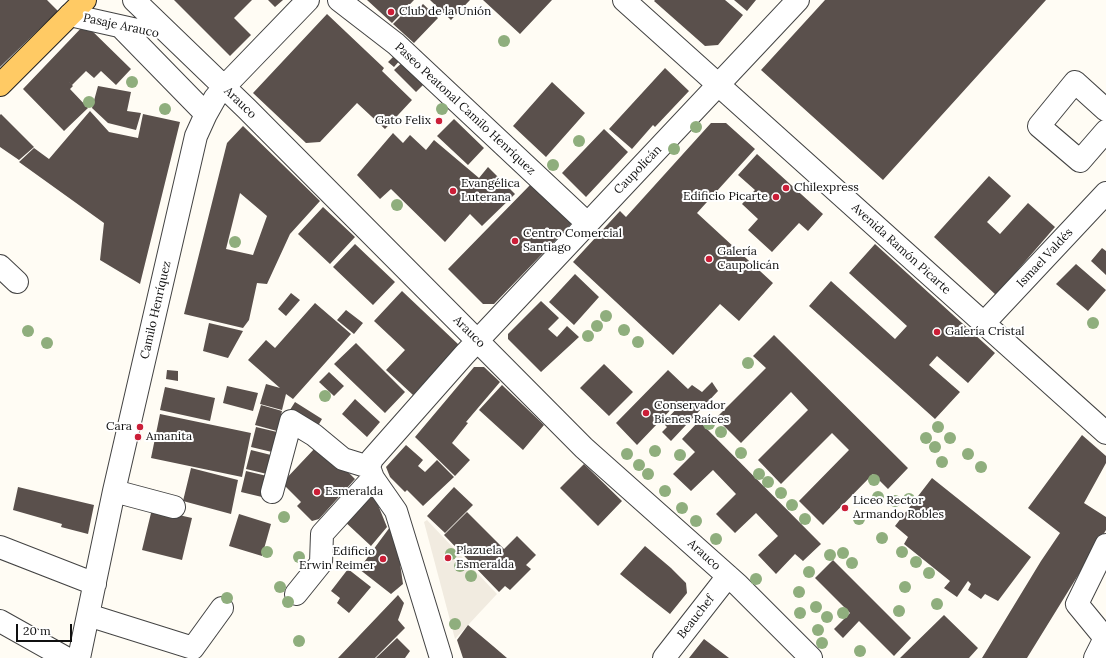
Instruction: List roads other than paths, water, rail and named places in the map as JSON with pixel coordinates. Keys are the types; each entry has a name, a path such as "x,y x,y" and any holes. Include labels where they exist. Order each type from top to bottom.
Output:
{"main road":[{"path":"0,85 85,0"}],"street":[{"name":"Arauco","path":"134,0 253,115 584,448 728,576 811,658"},
{"name":"Camilo Henríquez","path":"79,658 114,491 196,136 215,98 224,87 308,0"},
{"name":"Paseo Peatonal Camilo Henríquez","path":"339,0 396,44 587,223"},
{"name":"Avenida Ramón Picarte","path":"624,0 1106,434"},
{"name":"Caupolicán","path":"477,341 798,0"},
{"name":"Pasaje Arauco","path":"70,15 122,28 172,36"},
{"path":"122,28 206,114"},
{"path":"1106,110 1075,82 1039,126 1080,161 1106,131"},
{"name":"Ismael Valdés","path":"984,323 1106,193"},
{"path":"0,266 17,282"},
{"path":"296,594 321,564 322,534 371,473 372,459 477,341"},
{"path":"272,492 291,421 314,435 343,459 371,473 396,511 441,658"},
{"path":"114,491 174,507"},
{"path":"1095,658 1105,637 1077,604 1106,545"},
{"path":"0,547 95,584"},
{"name":"Beauchef","path":"664,658 728,576"},
{"path":"88,615 193,648 222,608"},
{"path":"0,621 66,658"}],"place":[{"name":"Club de la Unión","path":"391,12"},
{"name":"Gato Felix","path":"439,121"},
{"name":"Chilexpress","path":"786,188"},
{"name":"Evangélica Luterana","path":"453,191"},
{"name":"Edificio Picarte","path":"776,197"},
{"name":"Centro Comercial Santiago","path":"515,241"},
{"name":"Galería Caupolicán","path":"709,259"},
{"name":"Galería Cristal","path":"937,332"},
{"name":"Conservador Bienes Raíces","path":"646,413"},
{"name":"Cara","path":"140,427"},
{"name":"Amanita","path":"138,437"},
{"name":"Esmeralda","path":"317,492"},
{"name":"Liceo Rector Armando Robles","path":"845,508"},
{"name":"Plazuela Esmeralda","path":"448,558"},
{"name":"Edificio Erwin Reimer","path":"383,559"}]}
